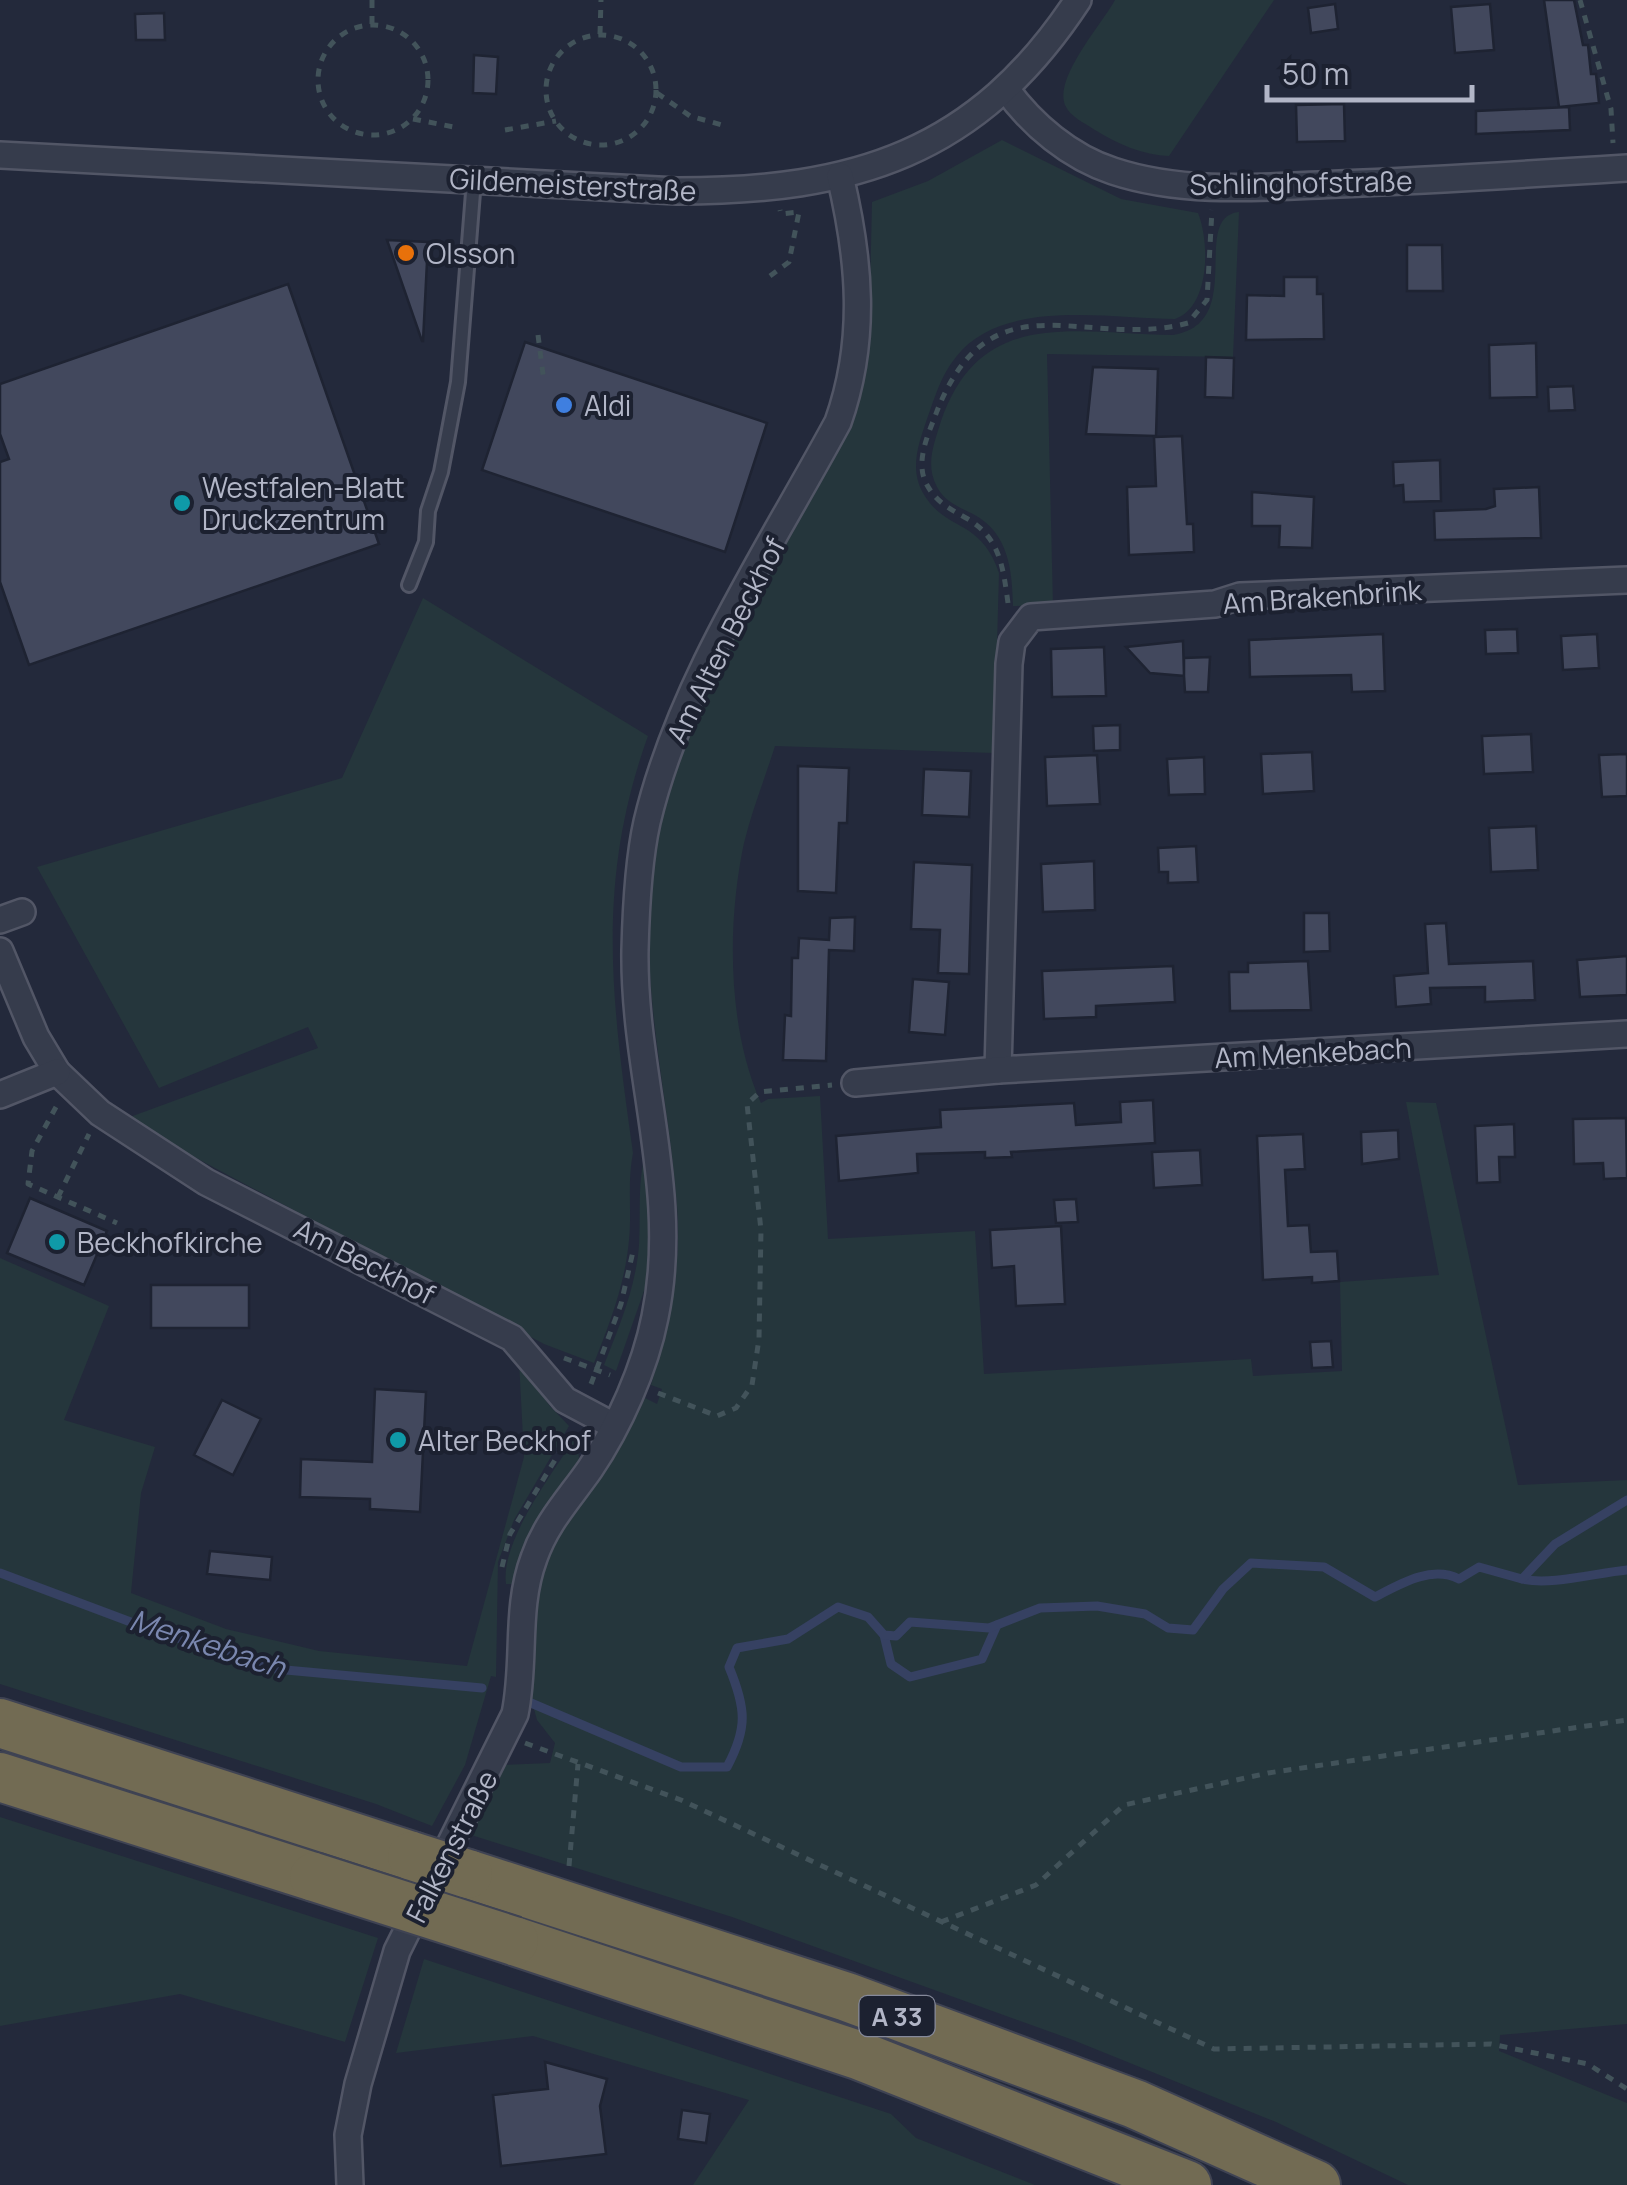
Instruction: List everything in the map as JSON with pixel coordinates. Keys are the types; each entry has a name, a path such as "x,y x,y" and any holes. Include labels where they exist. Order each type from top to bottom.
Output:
{"highway":[{"name":"A 33","path":"0,1724 847,1997 1134,2104 1316,2185"},
{"name":"A 33","path":"0,1777 858,2055 1187,2185"}],"street":[{"name":"Gildemeisterstraße","path":"0,155 677,191 777,187 881,166 923,147 1006,90 1052,40 1078,0"},
{"name":"Schlinghofstraße","path":"1006,90 1022,110 1085,159 1135,178 1214,187 1621,168"},
{"name":"Am Alten Beckhof","path":"557,1510 614,1426 655,1318 664,1235 663,1179 643,1052 635,952 646,825 687,701 838,422 850,389 859,293 840,176"},
{"name":"Am Brakenbrink","path":"1020,627 1032,617 1048,614 1216,604 1240,596 1627,580"},
{"path":"998,1070 1009,664 1020,627"},
{"name":"Am Beckhof","path":"2,963 57,1072 74,1093 100,1113 206,1182 362,1258 512,1338 565,1400 614,1426"},
{"name":"Am Menkebach","path":"855,1083 998,1070 1627,1034"},
{"path":"0,1095 57,1072"},
{"name":"Falkenstraße","path":"350,2185 348,2135 358,2084 397,1952 507,1736 521,1686 524,1588 557,1510"}],"lane":[{"path":"409,585 426,542 428,511 441,472 458,382 474,180"}],"path":[{"path":"372,0 372,24"},
{"path":"600,34 601,0"},
{"path":"1580,0 1611,109 1621,168"},
{"path":"372,24 402,34 424,58 429,79 425,100 413,118 396,131 374,136 353,132 334,120 322,102 317,81 321,59 333,41 351,29 372,24"},
{"path":"600,34 623,38 642,51 654,70 657,93 652,114 640,131 622,142 600,146 579,141 556,120 546,90 550,68 562,51 580,38 600,34"},
{"path":"657,93 690,116 722,126"},
{"path":"413,118 458,128"},
{"path":"505,130 556,120"},
{"path":"770,276 789,262 799,212 781,214 777,187"},
{"path":"1020,627 1008,610 1001,556 994,542 982,528 942,506 924,481 923,448 946,389 961,362 976,348 1016,329 1188,323 1207,300 1214,187"},
{"path":"538,335 544,382"},
{"path":"636,1234 621,1304 596,1370 716,1416 736,1408 752,1385 763,1286 748,1104 760,1092 855,1083"},
{"path":"74,1093 56,1106 32,1151 28,1184 117,1223"},
{"path":"58,1197 100,1113"},
{"path":"941,1922 1036,1884 1124,1805 1268,1773 1627,1720"},
{"path":"507,1736 681,1800 1214,2049 1491,2044 1588,2064 1627,2089"},
{"path":"569,1866 578,1764"}],"shaded area":[{"path":"1115,0 1274,0 1169,156 1140,151 1112,140 1078,119 1065,105 1063,94 1072,67"},
{"path":"1002,140 1121,199 1198,213 1205,257 1201,288 1187,312 1175,319 1058,316 1000,326 976,338 946,371 921,437 917,474 932,505 983,543 999,573 994,753 775,746 744,843 735,907 736,1008 750,1073 761,1103 768,1099 820,1096 828,1239 975,1231 984,1374 1251,1359 1253,1376 1342,1371 1340,1282 1439,1275 1406,1102 1436,1103 1518,1485 1627,1480 1627,2024 1500,2035 1499,2051 1627,2103 1627,2185 1408,2185 1276,2122 1073,2040 732,1917 468,1834 504,1765 550,1763 555,1743 537,1720 529,1691 536,1590 554,1540 612,1460 645,1398 657,1404 662,1389 651,1385 673,1297 678,1229 653,1009 649,930 659,828 676,767 726,650 848,427 863,382 869,335 872,202 928,181"},
{"path":"1239,212 1233,357 1047,354 1053,605 1013,606 1009,566 1001,542 985,522 944,497 933,479 933,446 958,384 980,359 1006,343 1035,334 1067,331 1173,335 1195,326 1208,311 1214,292 1218,232 1225,218"},
{"path":"423,598 648,736 631,790 614,893 615,994 633,1153 629,1240 620,1288 594,1363 544,1344 172,1145 130,1117 318,1048 308,1027 159,1088 37,867 342,778"},
{"path":"646,1151 652,1246 645,1288 616,1371 604,1365 634,1276"},
{"path":"0,1258 109,1306 64,1420 155,1447 141,1493 131,1593 226,1629 319,1651 467,1666 524,1457 519,1361 549,1405 569,1426 514,1520 498,1562 496,1677 491,1676 465,1765 432,1826 376,1804 0,1684"},
{"path":"577,1434 579,1460 534,1528 514,1584 506,1584 506,1566 520,1527"},
{"path":"0,1817 378,1938 345,2042 180,1994 0,2026"},
{"path":"424,1959 891,2114 916,2138 1035,2185 693,2185 749,2100 533,2036 396,2053"}],"building":[{"path":"1544,0 1574,0 1583,45 1588,45 1591,74 1596,74 1599,103 1559,107"},
{"path":"1335,4 1338,29 1311,33 1308,8"},
{"path":"1490,4 1494,50 1455,53 1451,7"},
{"path":"164,13 165,40 136,40 135,14"},
{"path":"474,55 498,57 496,94 473,93"},
{"path":"1344,104 1345,141 1297,142 1296,105"},
{"path":"1569,107 1570,130 1476,134 1476,111"},
{"path":"387,240 428,242 423,341 422,341"},
{"path":"1407,245 1442,245 1443,291 1407,291"},
{"path":"1284,277 1317,277 1317,294 1323,294 1324,339 1246,340 1247,295 1284,296"},
{"name":"Westfalen-Blatt Druckzentrum","path":"288,284 379,544 29,665 0,582 0,462 9,459 0,434 0,384"},
{"path":"525,342 767,423 725,552 482,470"},
{"path":"1536,343 1537,397 1490,398 1489,345"},
{"path":"1206,357 1234,358 1233,398 1205,397"},
{"path":"1093,367 1158,369 1156,436 1086,434"},
{"path":"1573,386 1575,410 1549,411 1548,387"},
{"path":"1182,436 1187,524 1193,524 1194,552 1129,555 1127,487 1156,486 1154,437"},
{"path":"1440,460 1441,501 1404,502 1403,485 1394,486 1393,462"},
{"path":"1539,487 1541,538 1435,540 1434,511 1486,509 1495,506 1494,489"},
{"path":"1252,492 1314,497 1312,548 1279,547 1280,526 1252,526"},
{"path":"1517,629 1518,653 1486,654 1485,630"},
{"path":"1383,634 1385,691 1352,692 1351,675 1250,677 1249,640"},
{"path":"1597,634 1599,668 1563,670 1561,636"},
{"path":"1183,641 1184,675 1184,658 1210,657 1208,692 1185,692 1184,676 1150,673 1126,647"},
{"path":"1104,647 1106,696 1052,697 1051,649"},
{"path":"1120,725 1120,750 1094,751 1093,726"},
{"path":"1531,734 1533,772 1484,774 1482,736"},
{"path":"1312,752 1314,791 1263,794 1261,754"},
{"path":"1627,754 1627,796 1602,797 1599,755"},
{"path":"1097,755 1100,804 1047,806 1045,757"},
{"path":"1204,757 1205,794 1169,795 1167,759"},
{"path":"798,766 849,768 847,823 839,823 836,893 798,891"},
{"path":"924,769 971,771 969,817 922,815"},
{"path":"1536,826 1538,870 1491,872 1489,828"},
{"path":"1196,846 1198,882 1168,883 1168,872 1159,872 1158,848"},
{"path":"1094,861 1095,910 1043,912 1041,864"},
{"path":"914,862 972,865 969,974 938,973 940,930 911,929"},
{"path":"1304,913 1329,913 1330,951 1304,952"},
{"path":"855,917 854,951 829,950 826,1061 783,1060 785,1015 791,1016 792,958 798,958 799,938 829,940 830,918"},
{"path":"1446,923 1449,964 1533,961 1535,1000 1485,1002 1485,987 1430,988 1431,1004 1396,1007 1394,976 1428,973 1425,924"},
{"path":"1627,956 1627,995 1580,997 1577,960"},
{"path":"1308,961 1311,1010 1230,1011 1229,972 1248,972 1248,963"},
{"path":"1173,966 1175,1002 1096,1006 1096,1017 1044,1019 1042,971"},
{"path":"913,979 949,982 945,1035 909,1032"},
{"path":"1153,1100 1155,1143 1011,1152 1012,1157 985,1158 985,1152 917,1154 918,1173 839,1181 836,1136 941,1127 940,1110 1074,1103 1076,1125 1121,1122 1120,1102"},
{"path":"1626,1118 1627,1178 1604,1179 1603,1163 1574,1164 1573,1119"},
{"path":"1514,1124 1515,1157 1499,1157 1500,1182 1477,1183 1475,1126"},
{"path":"1398,1130 1399,1159 1362,1164 1361,1132"},
{"path":"1303,1134 1305,1169 1285,1170 1288,1226 1309,1225 1311,1252 1337,1251 1339,1281 1312,1283 1312,1277 1263,1280 1257,1136"},
{"path":"1200,1150 1202,1185 1154,1188 1152,1152"},
{"name":"Beckhofkirche","path":"30,1198 107,1231 84,1285 7,1253"},
{"path":"1076,1199 1078,1222 1056,1223 1054,1200"},
{"path":"1061,1226 1065,1304 1016,1306 1014,1266 992,1268 990,1230"},
{"path":"151,1285 249,1285 249,1328 151,1328"},
{"path":"1331,1341 1333,1367 1312,1368 1310,1342"},
{"name":"Alter Beckhof","path":"375,1389 426,1392 420,1512 370,1509 370,1499 300,1497 301,1459 372,1462"},
{"path":"222,1400 261,1419 233,1475 194,1455"},
{"path":"210,1551 272,1557 270,1580 207,1574"},
{"path":"545,2062 607,2079 600,2106 606,2154 501,2166 493,2095 548,2089"},
{"path":"682,2110 710,2114 706,2143 678,2139"}],"waterway":[{"name":"Menkebach","path":"531,1703 681,1767 727,1767 739,1741 742,1718 739,1694 729,1667 737,1648 788,1639 838,1607 868,1617 884,1635 896,1636 910,1622 989,1628 1040,1608 1097,1606 1145,1614 1168,1628 1193,1630 1223,1589 1251,1563 1324,1567 1375,1597 1416,1578 1438,1574 1459,1579 1479,1567 1522,1579 1555,1544 1627,1500"},
{"path":"1522,1579 1559,1580 1627,1570"},
{"name":"Menkebach","path":"0,1573 152,1630 275,1669 482,1688"},
{"path":"884,1635 891,1664 910,1677 982,1659 997,1625"}],"place":[{"name":"Olsson","path":"406,253"},
{"name":"Aldi","path":"564,405"},
{"name":"Westfalen-Blatt Druckzentrum","path":"182,503"},
{"name":"Beckhofkirche","path":"57,1242"},
{"name":"Alter Beckhof","path":"398,1440"}]}
